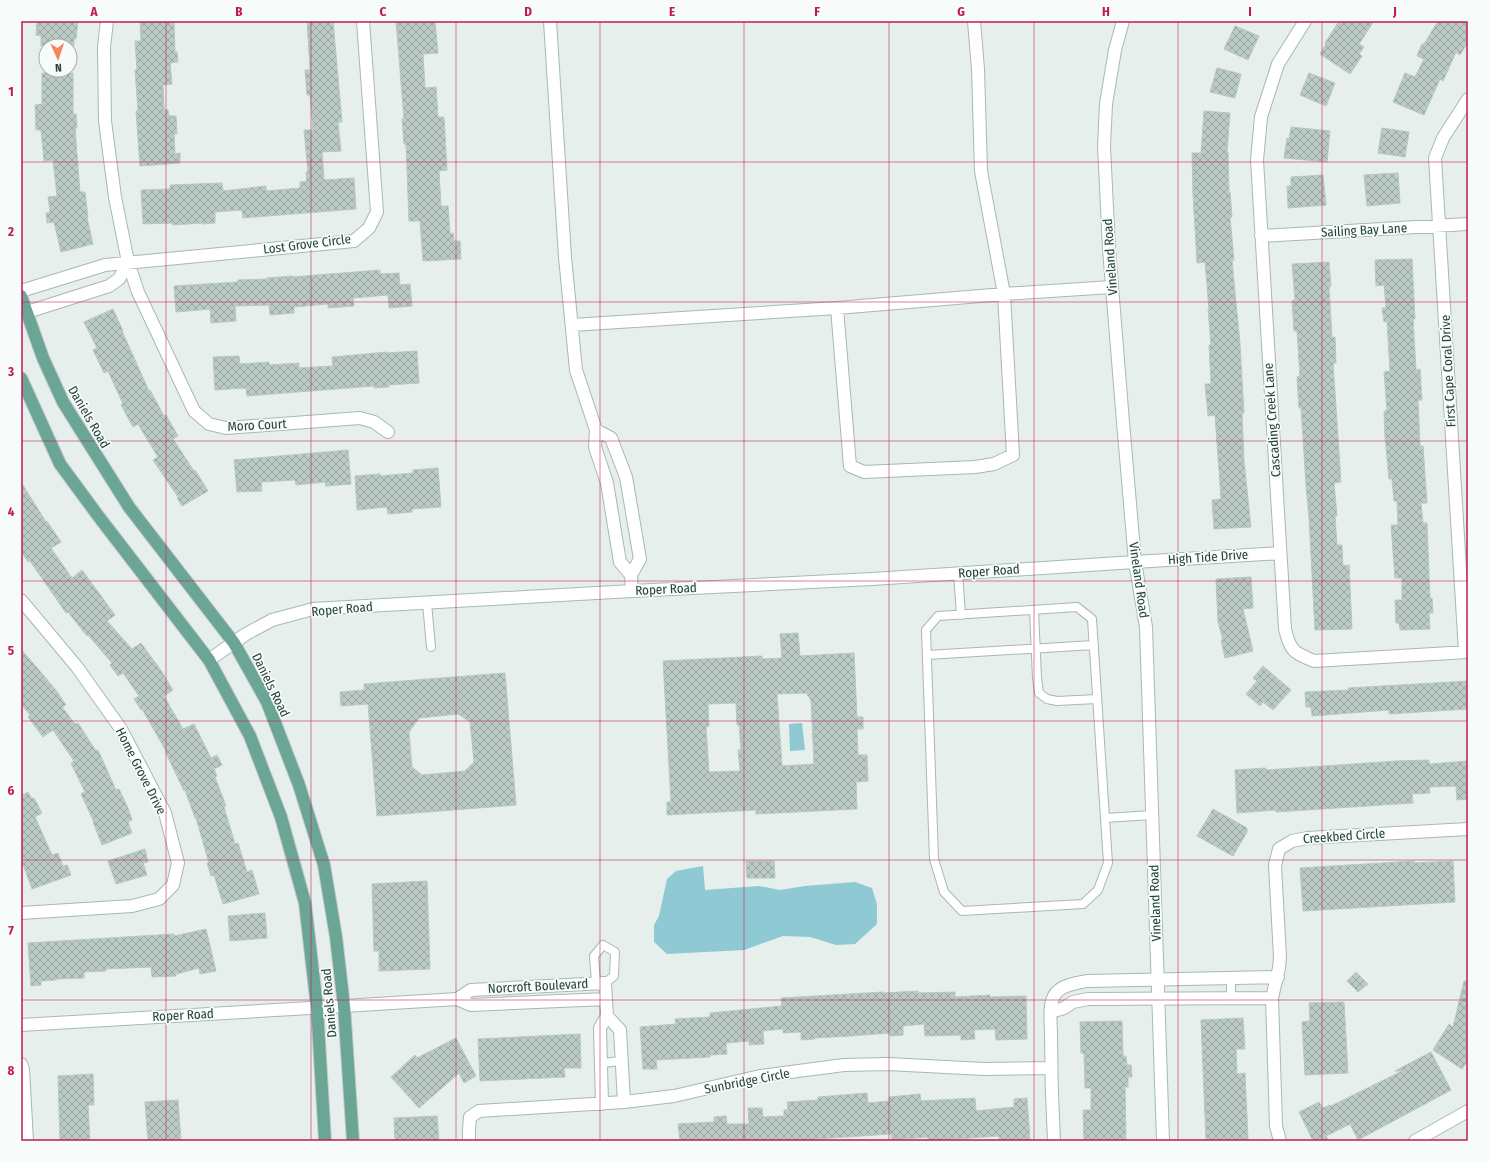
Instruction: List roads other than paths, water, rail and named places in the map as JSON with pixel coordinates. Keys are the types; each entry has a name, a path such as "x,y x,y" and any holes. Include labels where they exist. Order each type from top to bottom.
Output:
{"main road":[{"name":"Daniels Road","path":"21,296 24,313 63,402 90,447 129,507 234,643 267,702 299,785 324,865 336,937 344,1006 353,1141"},
{"name":"Daniels Road","path":"21,378 60,464 209,660 250,736 281,817 305,903 317,1007 325,1141"}],"street":[{"path":"24,313 109,286 119,279 128,262 115,197 105,121 104,47 108,21"},
{"name":"Lost Grove Circle","path":"21,291 105,265 354,241 370,228 377,212 363,21"},
{"path":"550,21 565,257 576,370 596,430 594,447 607,483 620,562 631,575"},
{"path":"837,308 850,466 864,472 975,467 994,464 1013,454 1004,294 981,171 978,69 974,21"},
{"name":"Vineland Road","path":"1123,21 1115,50 1106,104 1104,146 1112,287 1135,562 1146,627 1163,1141"},
{"name":"Cascading Creek Lane","path":"1304,21 1278,64 1261,117 1257,160 1280,553 1285,629 1288,644 1298,655 1314,661 1466,652"},
{"name":"First Cape Coral Drive","path":"1466,652 1435,158 1443,138 1468,99"},
{"name":"Sailing Bay Lane","path":"1261,236 1468,224"},
{"name":"Moro Court","path":"128,262 138,292 194,411 209,424 226,428 360,418 374,422 388,432"},
{"path":"572,325 837,308 1004,294 1112,287"},
{"path":"596,430 611,438 626,477 640,559 631,575 632,591"},
{"path":"607,483 626,477"},
{"name":"High Tide Drive","path":"1135,562 1280,553"},
{"name":"Roper Road","path":"209,660 272,620 312,609 632,591 872,580 1135,562"},
{"name":"Home Grove Drive","path":"21,600 77,667 121,729 165,813 178,863 173,885 159,898 132,906 21,912"},
{"name":"Creekbed Circle","path":"1280,1141 1276,1126 1272,998 1278,977 1280,956 1275,865 1279,850 1292,841 1307,838 1468,829"},
{"path":"1054,1141 1050,1068 1051,1012 1052,1000 1059,990 1067,985 1087,981 1278,977"},
{"path":"1087,981 1088,1000"},
{"name":"Norcroft Boulevard","path":"457,999 471,990 601,983 606,999 607,1016 600,1028 602,1104"},
{"path":"1051,1012 1064,1008 1073,1002 1088,1000 1272,998"},
{"name":"Norcroft Boulevard","path":"344,1006 457,999 471,1005 606,999"},
{"name":"Roper Road","path":"21,1025 344,1006"},
{"path":"607,1016 620,1030 624,1102"},
{"name":"Sunbridge Circle","path":"469,1141 470,1117 479,1110 602,1104 674,1096 760,1076 844,1064 888,1064 984,1069 1050,1068"},
{"path":"22,1068 25,1135"},
{"path":"1415,1141 1468,1112"}],"lane":[{"path":"958,573 961,615"},
{"path":"427,603 431,647"},
{"path":"1077,607 1092,619 1108,863 1098,890 1083,904 962,911 944,892 934,859 926,630 938,616 1034,610 1077,607"},
{"path":"1034,610 1035,648 1039,693 1047,699 1057,701 1097,699"},
{"path":"927,655 1094,645"},
{"path":"1105,818 1152,815"},
{"path":"1231,979 1232,999"},
{"path":"602,1063 621,1061"}],"water":[{"path":"802,723 805,750 790,751 789,724"},
{"path":"703,866 705,890 759,886 780,890 805,886 855,882 872,888 877,904 877,924 855,944 836,945 810,937 783,936 744,950 667,954 654,942 654,925 659,916 667,879 676,871"}]}
